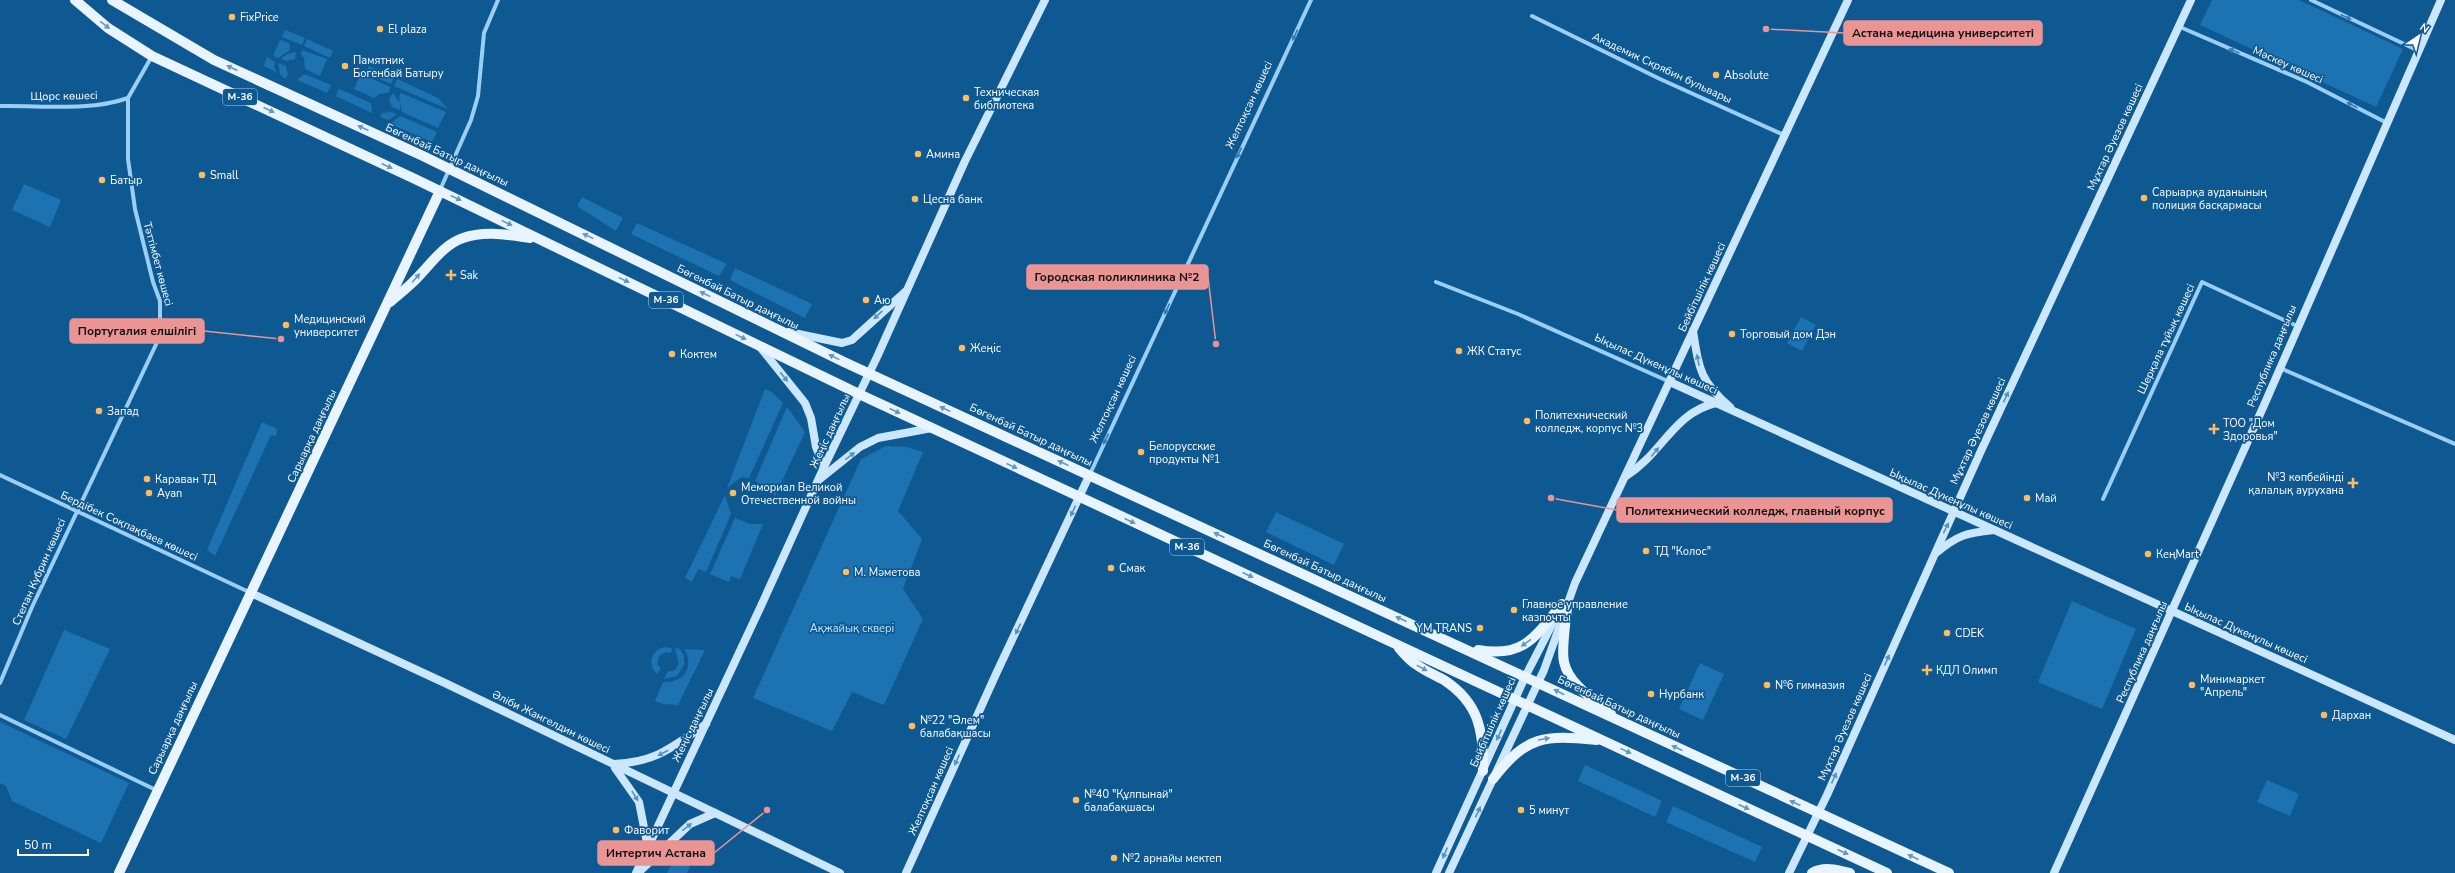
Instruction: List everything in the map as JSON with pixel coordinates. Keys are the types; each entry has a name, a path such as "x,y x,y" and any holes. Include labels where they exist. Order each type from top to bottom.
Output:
{"main road":[{"name":"M-36","path":"75,0 108,28 152,56 440,191 859,394 1887,873"},
{"name":"Бөгенбай Батыр даңғылы","path":"112,0 214,60 450,169 869,374 1526,676 1818,814 1949,873"},
{"name":"Жеңіс даңғылы","path":"637,873 672,793 869,374 965,161 1045,0"},
{"name":"Бейбітшілік көшесі","path":"1436,873 1526,676 1564,606 1626,477 1848,0"},
{"name":"Мұхтар Әуезов көшесі","path":"1789,873 1818,814 1934,555 2180,27 2191,0"},
{"name":"Республика даңғылы","path":"2054,873 2280,368 2297,326 2441,0"},
{"name":"Сарыарқа даңғылы","path":"119,873 440,191"},
{"path":"387,304 414,281 426,266 453,242 464,237 500,234 539,239"},
{"path":"780,331 842,343 852,340 907,290"},
{"path":"1693,331 1698,365 1704,380 1713,392 1737,413"},
{"path":"760,346 805,403 811,418 816,447 824,467"},
{"name":"Ықылас Дүкенұлы көшесі","path":"1670,382 2455,740"},
{"path":"1626,477 1643,466 1685,416 1700,407 1716,403"},
{"path":"819,480 860,447 878,438 932,428"},
{"name":"Желтоқсан көшесі","path":"906,873 996,674 1089,476"},
{"path":"1934,555 1952,540 1966,534 1994,530"},
{"name":"Әліби Жангелдин көшесі","path":"251,593 447,684 840,873"},
{"path":"1464,648 1490,652 1512,651 1527,644 1564,606"},
{"path":"1564,606 1564,662 1570,676 1620,721"},
{"name":"Бейбітшілік көшесі","path":"1449,873 1538,682 1564,606"},
{"path":"1393,643 1416,665 1444,680 1463,695 1475,711 1484,742 1483,771"},
{"path":"612,764 636,763 652,758 670,749 706,723"},
{"path":"1493,779 1510,757 1535,741 1561,736 1604,740"},
{"path":"612,764 639,802 648,848"},
{"path":"637,873 690,824 715,813"},
{"path":"1812,873 1822,869 1836,869 1850,873"}],"street":[{"name":"Сарыарқа даңғылы","path":"440,191 471,120 478,96 484,33 498,0"},
{"name":"Желтоқсан көшесі","path":"1089,476 1311,0"},
{"path":"2311,0 2419,51"},
{"name":"Академик Скрябин бульвары","path":"1532,16 1660,79 1784,135"},
{"name":"Мәскеу көшесі","path":"2180,27 2307,82 2387,123"},
{"path":"128,98 152,56"},
{"name":"Щорс көшесі","path":"0,106 98,106 128,98"},
{"name":"Тәттімбет көшесі","path":"76,512 160,336 160,301 151,276 135,209 128,159 128,98"},
{"name":"Ықылас Дүкенұлы көшесі","path":"1436,282 1518,314 1670,382"},
{"name":"Шерқала тұйық көшесі","path":"2103,499 2202,282 2297,326"},
{"path":"2280,368 2455,444"},
{"name":"Бердібек Соқпақбаев көшесі","path":"0,475 251,593"},
{"name":"Степан Кубрин көшесі","path":"0,683 32,607 76,512"},
{"path":"0,715 157,791"}],"green space":[{"path":"2212,0 2299,0 2403,49 2376,107 2200,25"},
{"path":"285,30 305,38 302,45 282,37"},
{"path":"307,39 333,51 330,58 304,46"},
{"path":"280,40 289,43 290,50 278,58 273,56"},
{"path":"302,50 327,59 320,76 305,69 304,58 301,54"},
{"path":"296,52 295,59 286,61 281,59 287,54"},
{"path":"267,57 275,62 274,67 277,73 264,66"},
{"path":"278,63 286,66 288,75 285,79 280,74"},
{"path":"369,66 394,78 391,84 366,73"},
{"path":"304,74 331,85 327,93 297,80"},
{"path":"361,74 391,87 388,93 379,94 374,98 354,89"},
{"path":"397,79 438,98 448,109 394,86"},
{"path":"339,89 371,103 372,113 336,96"},
{"path":"393,93 400,103 400,110 392,107 389,99"},
{"path":"401,93 446,112 438,128 402,112 399,97"},
{"path":"391,112 397,114 389,120 380,117 382,113"},
{"path":"400,116 437,132 432,142 390,124"},
{"path":"24,184 61,200 50,227 12,210"},
{"path":"582,197 623,218 616,231 577,206"},
{"path":"637,223 727,264 719,276 631,234"},
{"path":"735,268 812,304 805,318 730,280"},
{"path":"1801,317 1816,325 1802,351 1787,343"},
{"path":"765,389 772,392 783,403 749,478 742,477 727,488"},
{"path":"787,407 805,432 775,496 772,491 755,481"},
{"path":"262,422 277,429 276,436 271,435 215,556 207,550"},
{"name":"Ақжайық сквері","path":"886,446 907,447 923,452 898,511 922,539 903,589 923,619 884,705 852,692 832,731 753,698 861,459"},
{"path":"725,495 731,514 706,572 698,569 692,582 685,578"},
{"path":"1276,512 1344,544 1334,565 1266,532"},
{"path":"735,518 750,524 763,524 740,579 731,576 729,582 710,574"},
{"path":"2072,601 2136,629 2102,709 2038,682"},
{"path":"64,630 110,649 66,739 24,720"},
{"path":"665,647 672,648 671,653 666,652 659,656 657,664 661,668 657,674 652,666 652,658 656,651"},
{"path":"675,648 680,649 684,656 684,665 677,676 664,679 668,671 674,671 679,664"},
{"path":"684,649 705,650 678,705 663,704 655,701 663,682 677,680 686,673 688,662"},
{"path":"1700,663 1724,674 1703,720 1679,709"},
{"path":"0,722 129,783 101,843 12,801 6,786 0,783"},
{"path":"1585,765 1662,801 1655,817 1578,781"},
{"path":"2267,780 2299,794 2290,816 2257,802"},
{"path":"1673,806 1762,847 1755,862 1666,822"},
{"path":"696,854 687,873 667,873 670,867"}],"place":[{"name":"FixPrice","path":"232,17"},
{"name":"El plaza","path":"380,29"},
{"name":"Астана медицина университеті","path":"1766,29"},
{"name":"Памятник Богенбай Батыру","path":"345,66"},
{"name":"Absolute","path":"1716,75"},
{"name":"Техническая библиотека","path":"966,98"},
{"name":"Амина","path":"918,154"},
{"name":"Small","path":"202,175"},
{"name":"Батыр","path":"102,180"},
{"name":"Сарыарқа ауданының полиция басқармасы","path":"2144,198"},
{"name":"Цесна банк","path":"915,199"},
{"name":"Sak","path":"451,275"},
{"name":"Аю","path":"866,300"},
{"name":"Медицинский университет","path":"286,325"},
{"name":"Торговый дом Дэн","path":"1732,334"},
{"name":"Португалия елшілігі","path":"281,339"},
{"name":"Городская поликлиника №2","path":"1216,344"},
{"name":"Жеңіс","path":"962,348"},
{"name":"ЖК Статус","path":"1459,351"},
{"name":"Коктем","path":"672,354"},
{"name":"Запад","path":"99,411"},
{"name":"Политехнический колледж, корпус №3","path":"1527,421"},
{"name":"ТОО \"Дом Здоровья\"","path":"2214,429"},
{"name":"Белорусские продукты №1","path":"1141,452"},
{"name":"Караван ТД","path":"147,479"},
{"name":"№3 көпбейінді қалалық аурухана","path":"2353,483"},
{"name":"Ayan","path":"149,493"},
{"name":"Мемориал Великой Отечественной войны","path":"733,493"},
{"name":"Политехнический колледж, главный корпус","path":"1551,498"},
{"name":"Май","path":"2027,498"},
{"name":"ТД \"Колос\"","path":"1646,551"},
{"name":"КеңMart","path":"2148,554"},
{"name":"Смак","path":"1111,568"},
{"name":"М. Мәметова","path":"846,572"},
{"name":"Главное управление казпочты","path":"1514,610"},
{"name":"YM TRANS","path":"1480,628"},
{"name":"CDEK","path":"1947,633"},
{"name":"КДЛ Олимп","path":"1927,670"},
{"name":"№6 гимназия","path":"1767,685"},
{"name":"Минимаркет \"Апрель\"","path":"2192,685"},
{"name":"Нурбанк","path":"1651,694"},
{"name":"Дархан","path":"2324,715"},
{"name":"№22 \"Әлем\" балабақшасы","path":"912,726"},
{"name":"№40 \"Құлпынай\" балабақшасы","path":"1076,800"},
{"name":"Интертич Астана","path":"767,810"},
{"name":"5 минут","path":"1521,810"},
{"name":"Фаворит","path":"616,830"},
{"name":"№2 арнайы мектеп","path":"1114,858"}]}
